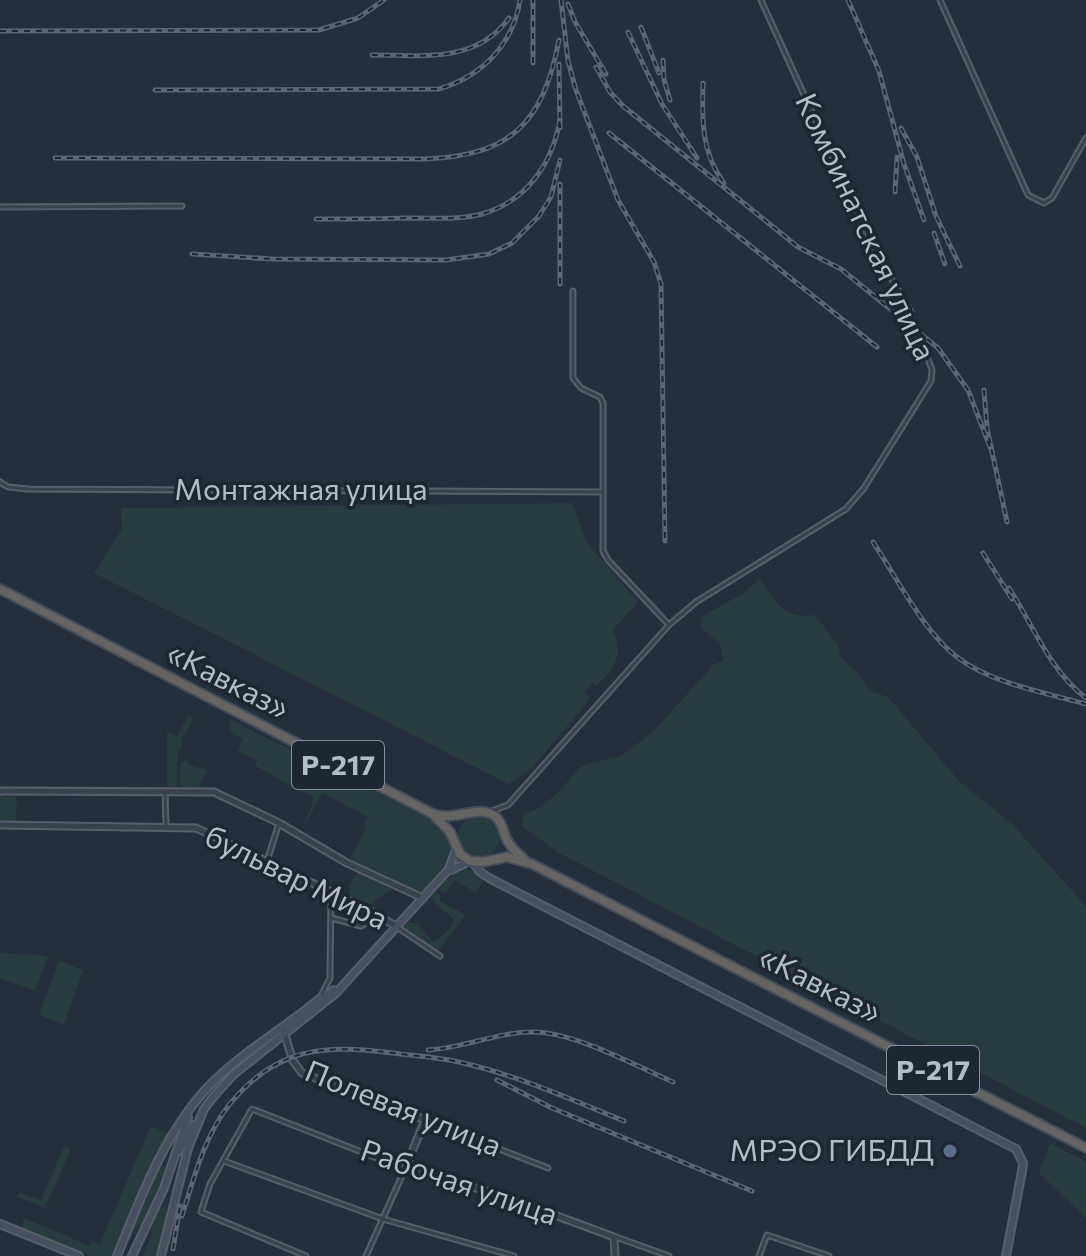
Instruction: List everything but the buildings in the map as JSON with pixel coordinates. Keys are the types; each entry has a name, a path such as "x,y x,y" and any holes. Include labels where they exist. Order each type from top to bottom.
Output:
{"highway":[{"name":"«Кавказ»","path":"0,589 433,814 450,818 484,812 495,817 516,852 532,864"},
{"name":"«Кавказ»","path":"433,814 453,838 456,849"},
{"path":"453,838 456,825 464,816"},
{"path":"489,860 499,852 504,832"},
{"path":"456,849 471,861"},
{"name":"«Кавказ»","path":"471,861 516,858 532,864 1086,1148"}],"main road":[{"path":"117,1256 155,1165 194,1105 222,1075 341,987 444,875 453,863 456,849"},
{"path":"489,860 484,870 489,878"},
{"path":"444,875 471,861 489,878 1016,1149 1023,1163 1006,1256"},
{"path":"174,1160 204,1109 227,1081 318,1000 341,987"},
{"path":"132,1256 170,1173 194,1105"},
{"path":"161,1256 188,1148 204,1109"},
{"path":"155,1165 166,1164 170,1173"},
{"path":"155,1208 163,1203 168,1204 170,1215"},
{"path":"0,1224 79,1256"}],"street":[{"name":"Комбинатская улица","path":"504,832 508,805 669,625 696,602 846,509 864,488 929,386 932,376 928,359 914,340 911,312 874,247 761,0"},
{"path":"940,0 1028,195 1033,200 1044,203 1052,198 1086,138"},
{"path":"0,207 182,206"},
{"path":"573,291 573,378 581,388 600,397 603,403 603,551 669,625"},
{"name":"Монтажная улица","path":"0,482 8,487 28,489 603,492"},
{"name":"бульвар Мира","path":"0,791 214,792 279,823 347,863 423,898"},
{"path":"165,791 166,827"},
{"path":"484,812 497,811 508,805"},
{"path":"267,861 279,823"},
{"name":"бульвар Мира","path":"0,825 196,828 369,910 440,956"},
{"path":"318,1000 330,978 331,892"},
{"path":"331,918 361,926 366,923 369,910"},
{"name":"Полевая улица","path":"283,1031 293,1061 302,1073 548,1168"},
{"path":"194,1105 204,1109"},
{"name":"Рабочая улица","path":"224,1161 250,1110 257,1109 405,1169 498,1194 669,1256"},
{"path":"366,1256 425,1120"},
{"path":"306,1256 201,1212 210,1184 224,1161 383,1219 514,1256"},
{"path":"759,1256 767,1235 829,1256"},
{"path":"614,1237 615,1256"}],"green space":[{"path":"572,503 587,543 638,602 613,630 618,647 616,661 596,687 593,683 585,692 590,699 531,769 509,784 94,573 122,529 121,508"},
{"path":"760,579 776,601 789,612 815,615 838,645 841,658 856,671 870,691 888,697 959,781 1012,824 1086,906 1086,1128 559,853 522,826 524,814 539,808 556,794 582,766 620,756 652,733 714,664 723,661 720,644 701,628 701,617 742,594"},
{"path":"189,715 193,719 181,740 183,742 177,757 177,785 170,789 167,786 167,732 177,736"},
{"path":"231,720 437,822 449,841 447,858 438,875 424,892 419,893 352,863 350,858 366,830 363,828 368,817 322,793 302,831 314,798 255,766 257,760 238,751 243,739 232,732"},
{"path":"186,760 189,765 207,770 198,789 186,789 180,784 180,764"},
{"path":"0,794 17,797 16,823 0,824"},
{"path":"479,816 494,822 500,837 494,852 479,858 464,852 458,837 464,822"},
{"path":"460,869 468,869 482,877 476,893 455,880 446,892 440,891 442,883"},
{"path":"358,871 393,889 370,907 349,898 350,885"},
{"path":"432,895 440,895 440,901 466,915 438,951 403,927 409,922 418,924 433,942 449,930 454,919 434,903"},
{"path":"0,953 48,956 35,991 0,978"},
{"path":"59,961 83,970 64,1024 39,1015"},
{"path":"150,1128 169,1135 114,1256 90,1256 22,1228 24,1218 90,1246 92,1241 100,1244"},
{"path":"1050,1143 1086,1162 1086,1218 1039,1173"},
{"path":"64,1146 71,1149 45,1208 17,1197 19,1192 41,1200"},
{"path":"161,1165 166,1168 141,1226 138,1226 120,1256 145,1194"},
{"path":"166,1205 168,1209 159,1256 143,1256 153,1232 150,1230 162,1206"}],"railway":[{"path":"0,31 319,30 358,18 384,0"},
{"path":"155,90 439,89 469,76 493,56 510,31 520,0"},
{"path":"533,0 533,63"},
{"path":"561,0 568,61 576,90 618,200 654,262 661,284 665,541"},
{"path":"848,0 879,71 904,164 924,220"},
{"path":"568,4 575,22 606,74"},
{"path":"372,55 429,55 464,50 496,33 509,18"},
{"path":"641,27 659,73"},
{"path":"628,32 662,104 697,158"},
{"path":"55,158 424,159 479,151 518,130 532,114 543,94 559,40"},
{"path":"663,60 664,80 670,100"},
{"path":"559,64 560,128"},
{"path":"596,67 610,92 623,106 798,247 841,269 938,348 968,390 992,452"},
{"path":"703,83 703,123 707,148 724,183"},
{"path":"316,219 455,218 498,208 535,179 551,151 560,120"},
{"path":"901,128 917,157 936,216 960,266"},
{"path":"609,133 877,347"},
{"path":"895,192 897,157"},
{"path":"192,254 272,259 446,260 489,254 512,243 539,216 551,197 560,160"},
{"path":"560,184 560,284"},
{"path":"934,233 945,264"},
{"path":"984,390 987,428 1007,522"},
{"path":"873,542 922,619 957,657 985,674 1086,704"},
{"path":"983,553 1012,599"},
{"path":"1009,588 1052,661 1086,698"},
{"path":"428,1050 520,1033 549,1033 604,1051 673,1082"},
{"path":"182,1216 206,1144 220,1117 265,1071 303,1054 323,1050 368,1050 459,1062 522,1081 624,1121"},
{"path":"497,1080 552,1108 752,1191"},
{"path":"173,1249 180,1206"}],"place":[{"name":"МРЭО ГИБДД","path":"950,1151"}]}
